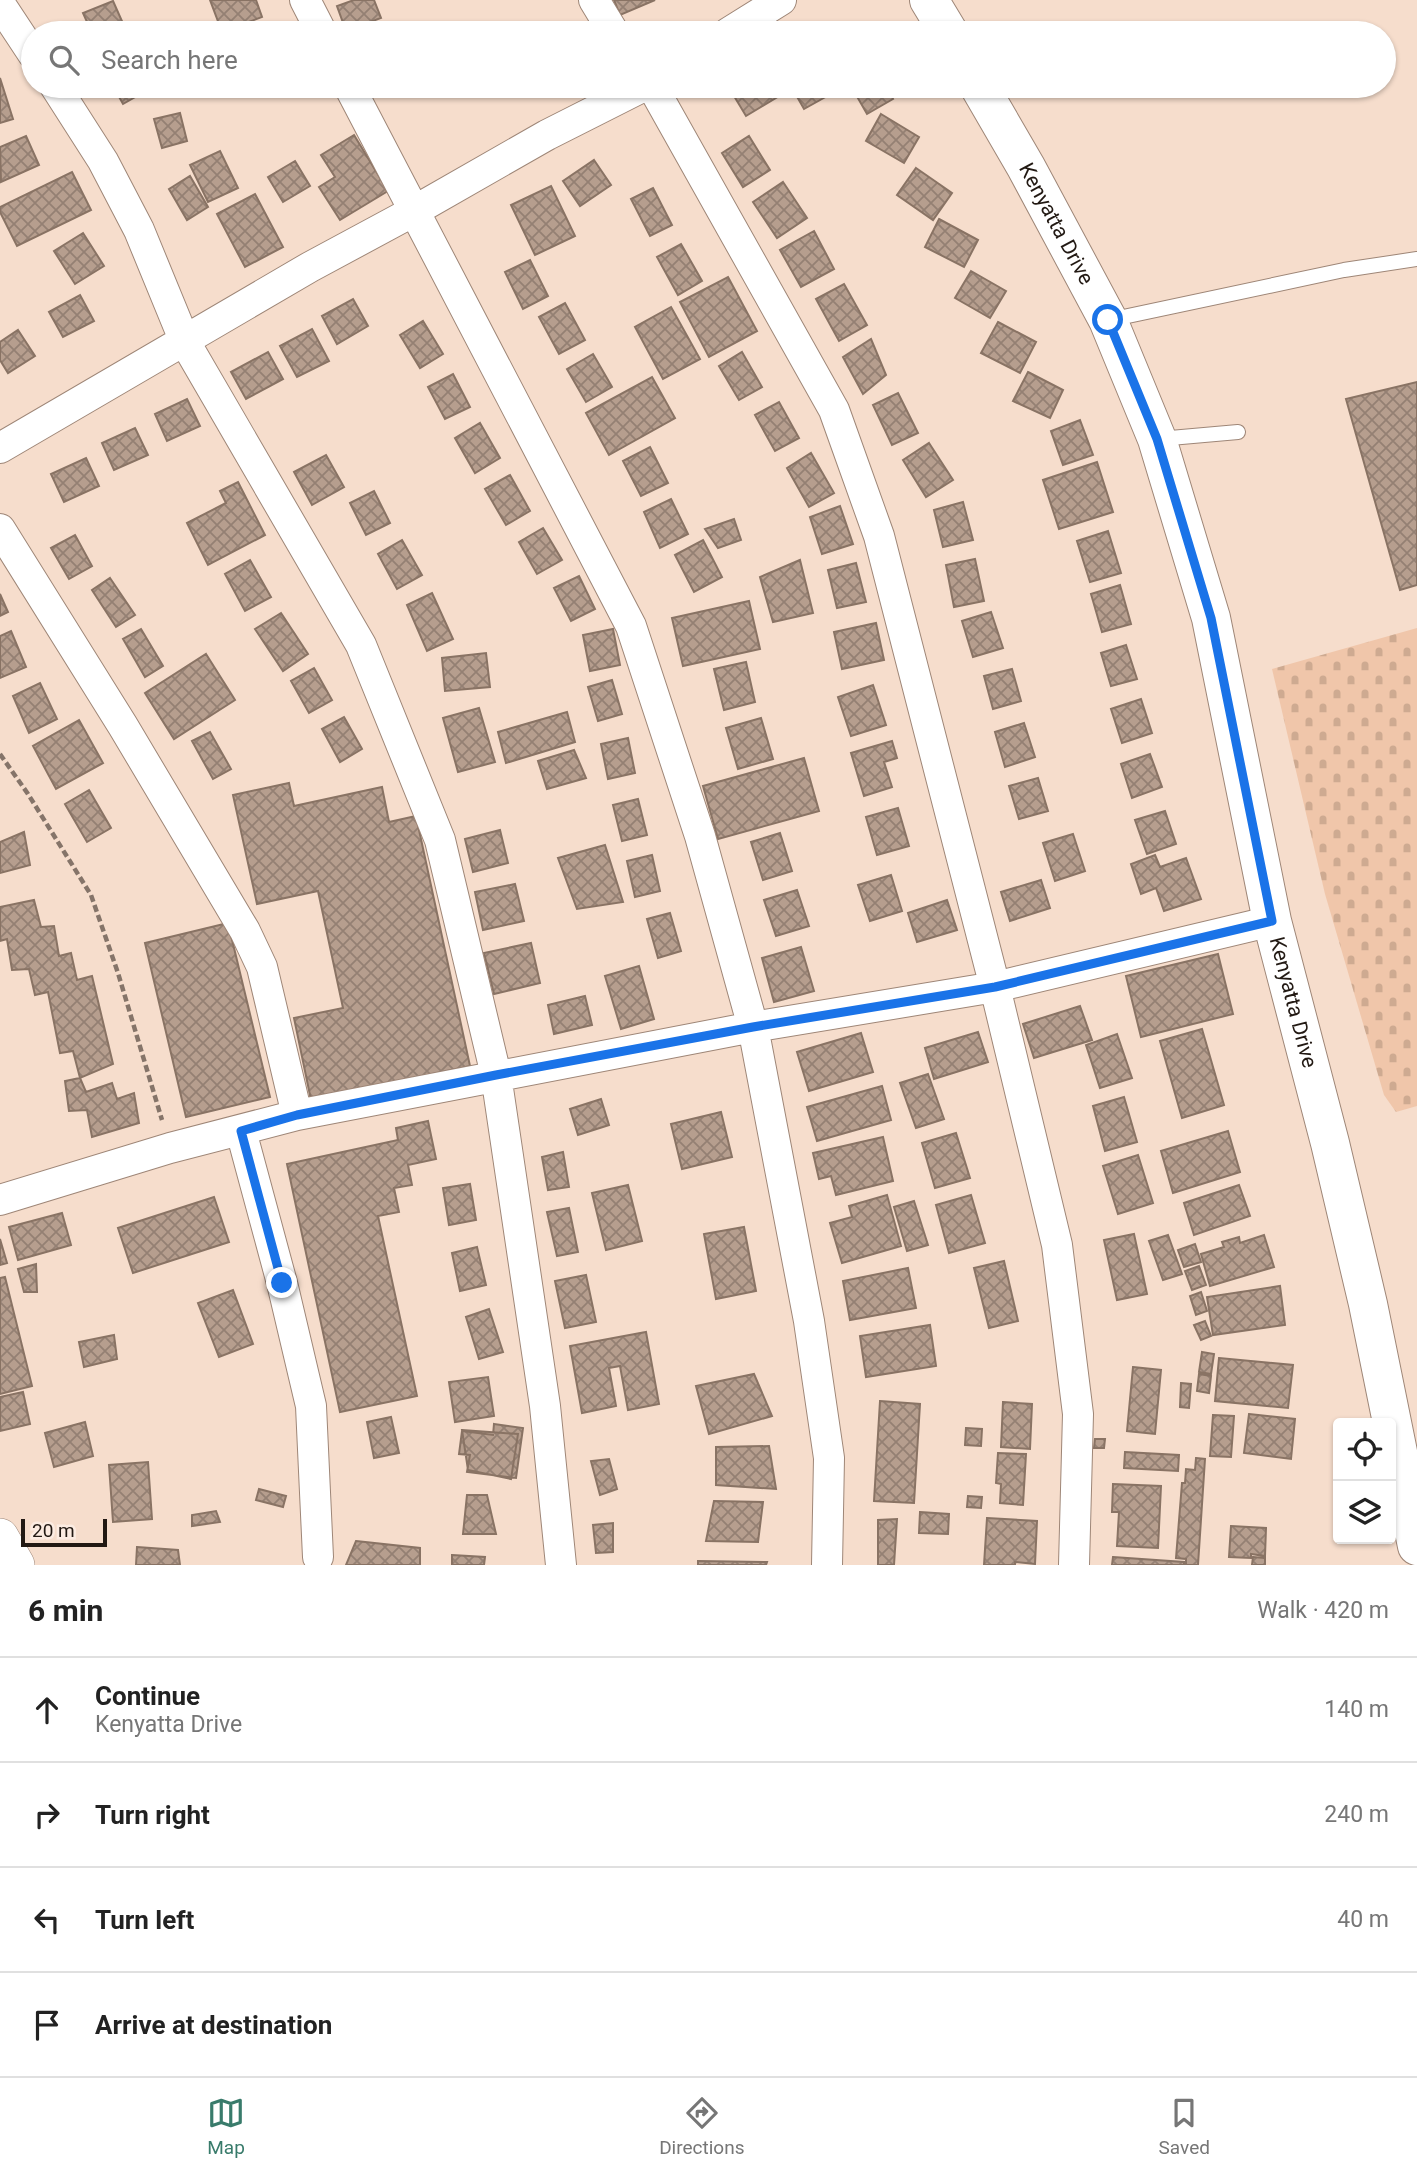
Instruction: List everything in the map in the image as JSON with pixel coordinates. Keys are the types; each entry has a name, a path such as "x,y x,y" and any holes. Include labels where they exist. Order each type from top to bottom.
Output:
{"main road":[{"path":"929,0 942,21"},
{"name":"Kenyatta Drive","path":"986,98 1108,320 1157,439 1211,618 1272,921 1330,1143 1368,1304 1417,1546"}],"street":[{"path":"305,0 316,21"},
{"path":"594,0 607,21"},
{"path":"747,21 781,0"},
{"path":"0,5 21,36"},
{"path":"63,98 103,161 139,230 185,342 361,645 440,841 496,1075 545,1406 561,1565"},
{"path":"355,98 631,626 700,836 753,1027 809,1321 829,1458 827,1565"},
{"path":"0,448 310,267 547,135 619,98"},
{"path":"659,98 834,410 879,536 995,987 1057,1245 1078,1414 1074,1565"},
{"path":"0,529 116,714 245,931 262,967 297,1115"},
{"path":"0,1200 170,1148 297,1115 753,1027 995,987 1272,921"},
{"path":"241,1131 282,1283 311,1406 318,1557"},
{"path":"0,1537 16,1565"}],"lane":[{"path":"1108,320 1344,270 1417,260"},
{"path":"1157,439 1238,432"}],"path":[{"path":"0,754 91,895 118,973 170,1148"}],"green space":[{"path":"1417,628 1417,1106 1396,1112 1384,1095 1325,894 1272,669"}],"building":[{"path":"210,0 256,0 262,17 251,21 218,21"},
{"path":"354,0 374,0 381,18 373,21 342,21 337,6"},
{"path":"614,0 655,0 620,15"},
{"path":"113,1 122,21 87,21 83,13"},
{"path":"0,78 13,119 0,123"},
{"path":"120,98 134,98 123,104"},
{"path":"735,98 776,98 746,116"},
{"path":"798,98 824,98 804,109"},
{"path":"858,98 893,99 867,114"},
{"path":"180,113 187,141 162,148 154,119"},
{"path":"881,114 919,137 904,163 866,141"},
{"path":"354,135 388,191 340,220 319,187 335,177 321,155"},
{"path":"26,136 39,165 1,182 0,147"},
{"path":"749,136 770,170 743,187 722,153"},
{"path":"220,151 238,188 208,202 190,165"},
{"path":"594,160 611,185 580,206 563,181"},
{"path":"295,161 310,186 283,202 268,177"},
{"path":"916,168 952,193 933,220 897,195"},
{"path":"72,172 91,210 17,246 0,207"},
{"path":"190,176 208,207 187,220 169,189"},
{"path":"783,182 807,218 777,238 753,202"},
{"path":"551,186 575,236 535,255 511,205"},
{"path":"653,188 672,225 650,236 631,199"},
{"path":"255,194 283,247 245,267 217,214"},
{"path":"939,219 978,240 964,267 925,247"},
{"path":"814,231 834,269 801,287 780,250"},
{"path":"83,233 104,266 75,284 54,251"},
{"path":"681,244 702,281 678,295 657,257"},
{"path":"530,260 548,296 523,309 505,272"},
{"path":"971,271 1006,291 990,318 955,298"},
{"path":"728,277 757,331 709,357 680,302"},
{"path":"844,284 867,325 839,341 816,299"},
{"path":"80,295 94,321 63,337 49,312"},
{"path":"353,299 368,326 337,344 322,316"},
{"path":"565,303 585,340 559,354 539,317"},
{"path":"671,307 700,359 663,379 635,327"},
{"path":"423,321 443,354 420,368 400,335"},
{"path":"998,322 1036,342 1020,373 981,353"},
{"path":"312,329 329,361 297,377 280,346"},
{"path":"18,330 35,356 8,373 0,360 0,342"},
{"path":"871,339 886,375 863,394 843,357"},
{"path":"268,352 283,379 246,399 231,372"},
{"path":"742,352 762,387 739,400 719,366"},
{"path":"593,354 612,387 586,402 567,369"},
{"path":"1028,372 1063,390 1050,418 1013,401"},
{"path":"453,374 470,407 445,419 428,387"},
{"path":"652,377 675,418 609,455 586,413"},
{"path":"1417,382 1417,585 1400,590 1346,399"},
{"path":"898,393 918,433 892,445 873,405"},
{"path":"187,399 200,426 167,441 155,414"},
{"path":"779,402 799,438 775,451 755,415"},
{"path":"1080,420 1093,455 1063,465 1051,431"},
{"path":"480,423 500,458 475,473 455,438"},
{"path":"135,428 148,455 114,470 102,443"},
{"path":"929,443 953,480 926,497 903,460"},
{"path":"650,447 668,483 641,496 623,461"},
{"path":"811,453 834,493 809,507 787,468"},
{"path":"326,455 344,487 312,505 294,472"},
{"path":"86,458 99,486 64,502 51,474"},
{"path":"1097,462 1113,512 1059,529 1043,480"},
{"path":"510,475 530,511 506,525 485,489"},
{"path":"238,482 265,535 208,565 187,523 226,503 220,491"},
{"path":"374,491 390,523 366,535 350,503"},
{"path":"671,499 688,534 660,548 644,512"},
{"path":"963,502 973,540 943,547 934,510"},
{"path":"840,506 853,544 822,554 810,517"},
{"path":"734,519 741,540 718,548 705,529"},
{"path":"543,528 562,560 537,574 519,542"},
{"path":"1108,531 1121,573 1090,582 1077,541"},
{"path":"75,535 92,566 69,579 51,548"},
{"path":"402,540 422,575 397,589 378,554"},
{"path":"703,540 722,577 694,592 675,555"},
{"path":"975,559 984,601 954,607 946,565"},
{"path":"250,560 271,597 245,611 225,574"},
{"path":"800,560 813,613 773,622 760,577"},
{"path":"856,563 866,602 837,608 828,570"},
{"path":"579,576 595,609 571,621 554,588"},
{"path":"110,578 135,615 116,627 92,590"},
{"path":"1120,585 1131,624 1102,632 1091,594"},
{"path":"432,593 453,639 427,651 407,605"},
{"path":"0,594 8,612 0,616"},
{"path":"749,601 760,649 683,666 672,618"},
{"path":"991,612 1003,648 973,657 962,621"},
{"path":"281,613 308,654 283,671 255,629"},
{"path":"876,623 884,660 842,669 834,632"},
{"path":"141,629 163,666 145,677 123,639"},
{"path":"613,629 620,665 590,671 583,635"},
{"path":"11,631 26,667 0,678 0,636"},
{"path":"1126,645 1137,679 1111,686 1101,653"},
{"path":"486,653 490,687 445,691 442,658"},
{"path":"206,654 235,700 174,739 145,693"},
{"path":"746,662 755,702 724,710 714,669"},
{"path":"314,668 332,700 309,713 291,681"},
{"path":"1012,669 1021,701 993,709 984,676"},
{"path":"612,680 622,714 598,721 588,687"},
{"path":"40,683 57,719 29,733 13,696"},
{"path":"873,685 886,725 851,736 838,697"},
{"path":"1141,699 1152,733 1122,743 1111,709"},
{"path":"479,708 495,762 458,772 443,718"},
{"path":"567,712 575,742 506,763 498,732"},
{"path":"344,717 362,749 340,762 322,729"},
{"path":"761,718 773,759 738,769 726,728"},
{"path":"79,720 103,763 56,789 33,746"},
{"path":"1024,723 1035,757 1005,767 995,732"},
{"path":"210,732 231,769 213,779 192,741"},
{"path":"628,738 635,773 608,779 601,744"},
{"path":"892,741 897,758 884,762 892,787 864,796 851,753"},
{"path":"574,750 586,778 547,789 538,761"},
{"path":"1150,754 1162,787 1132,798 1121,764"},
{"path":"804,758 819,811 718,839 703,786"},
{"path":"1038,778 1048,811 1019,819 1009,786"},
{"path":"289,783 294,806 382,787 389,822 416,816 470,1066 311,1100 294,1018 343,1008 318,891 257,904 233,795"},
{"path":"89,790 111,828 87,842 65,804"},
{"path":"638,799 647,835 622,841 613,805"},
{"path":"898,808 909,846 877,855 866,817"},
{"path":"1165,811 1176,844 1147,854 1135,820"},
{"path":"500,830 508,863 473,872 465,839"},
{"path":"24,832 30,865 0,873 0,842"},
{"path":"780,833 792,871 763,880 751,842"},
{"path":"1073,834 1085,871 1055,881 1043,843"},
{"path":"605,845 623,902 577,909 558,858"},
{"path":"652,855 660,891 635,897 627,861"},
{"path":"1155,855 1160,867 1186,858 1201,899 1164,911 1156,888 1141,894 1131,864"},
{"path":"891,875 902,911 870,921 858,885"},
{"path":"1041,880 1050,908 1010,921 1001,892"},
{"path":"515,884 524,921 483,930 475,892"},
{"path":"797,890 809,926 776,936 764,900"},
{"path":"34,900 41,927 54,926 59,956 71,953 77,980 92,976 113,1064 80,1078 73,1051 60,1053 48,992 35,995 29,969 12,970 7,939 0,941 0,907"},
{"path":"947,900 957,930 917,942 908,913"},
{"path":"670,913 681,951 658,958 647,919"},
{"path":"228,923 270,1097 186,1117 145,943"},
{"path":"531,943 540,983 494,994 484,953"},
{"path":"801,947 814,991 774,1002 762,958"},
{"path":"1218,954 1233,1014 1141,1037 1126,976"},
{"path":"639,966 654,1019 621,1029 605,976"},
{"path":"585,996 592,1025 554,1034 548,1005"},
{"path":"1080,1006 1092,1040 1034,1058 1023,1024"},
{"path":"1202,1029 1224,1105 1182,1118 1160,1041"},
{"path":"978,1032 988,1062 934,1079 925,1048"},
{"path":"861,1033 873,1072 809,1091 797,1052"},
{"path":"1117,1034 1132,1078 1100,1088 1086,1045"},
{"path":"928,1074 944,1119 916,1128 900,1083"},
{"path":"80,1078 86,1092 112,1083 117,1099 134,1093 139,1123 92,1137 87,1110 69,1111 65,1081"},
{"path":"882,1086 891,1120 817,1141 807,1107"},
{"path":"1124,1097 1137,1142 1105,1151 1093,1106"},
{"path":"601,1099 609,1125 578,1135 570,1109"},
{"path":"721,1112 732,1157 682,1169 671,1124"},
{"path":"428,1121 436,1159 408,1165 412,1185 394,1188 399,1212 378,1216 417,1396 340,1412 287,1164 398,1140 396,1128"},
{"path":"1228,1131 1240,1172 1173,1193 1161,1151"},
{"path":"956,1133 970,1178 935,1188 922,1143"},
{"path":"883,1137 893,1181 836,1195 831,1176 819,1179 813,1153"},
{"path":"563,1152 569,1187 548,1190 542,1157"},
{"path":"1138,1155 1153,1203 1118,1214 1103,1166"},
{"path":"470,1184 476,1220 449,1225 443,1188"},
{"path":"628,1185 642,1241 606,1250 592,1193"},
{"path":"1239,1185 1250,1216 1194,1235 1184,1203"},
{"path":"887,1195 901,1246 842,1263 830,1223 852,1217 849,1206"},
{"path":"971,1195 985,1243 949,1253 936,1205"},
{"path":"214,1197 229,1242 133,1273 118,1228"},
{"path":"914,1201 928,1245 907,1251 894,1207"},
{"path":"569,1208 578,1252 557,1256 547,1212"},
{"path":"62,1213 71,1245 18,1260 9,1227"},
{"path":"744,1227 756,1291 716,1299 704,1234"},
{"path":"1134,1234 1147,1294 1117,1300 1104,1240"},
{"path":"1168,1235 1182,1274 1163,1280 1149,1241"},
{"path":"1264,1235 1274,1267 1210,1286 1201,1254 1224,1247 1222,1242 1239,1237 1240,1243"},
{"path":"0,1239 7,1263 0,1265"},
{"path":"1195,1244 1201,1262 1184,1267 1178,1250"},
{"path":"477,1247 486,1285 460,1291 452,1253"},
{"path":"1004,1261 1018,1321 989,1328 974,1268"},
{"path":"36,1264 37,1292 24,1292 18,1269"},
{"path":"1199,1266 1206,1285 1192,1290 1185,1271"},
{"path":"908,1268 916,1308 850,1320 843,1281"},
{"path":"586,1275 596,1322 565,1328 555,1281"},
{"path":"5,1277 32,1386 0,1394 0,1278"},
{"path":"1280,1286 1285,1325 1213,1335 1207,1297"},
{"path":"233,1290 253,1344 219,1357 198,1303"},
{"path":"1201,1292 1207,1311 1196,1315 1190,1296"},
{"path":"489,1309 503,1352 479,1359 466,1317"},
{"path":"1205,1321 1211,1336 1201,1340 1194,1325"},
{"path":"930,1325 936,1366 866,1377 860,1336"},
{"path":"646,1332 659,1404 628,1410 620,1366 609,1368 616,1406 582,1413 570,1346"},
{"path":"114,1335 117,1359 84,1367 79,1342"},
{"path":"1202,1352 1214,1354 1211,1374 1199,1372"},
{"path":"1219,1358 1293,1365 1288,1408 1215,1401"},
{"path":"1133,1367 1161,1370 1155,1434 1127,1431"},
{"path":"754,1374 772,1416 709,1434 696,1386"},
{"path":"1199,1374 1211,1376 1209,1393 1197,1391"},
{"path":"488,1377 494,1416 455,1422 449,1382"},
{"path":"1181,1383 1191,1384 1189,1408 1180,1407"},
{"path":"23,1392 30,1424 0,1431 0,1397"},
{"path":"880,1401 920,1404 914,1503 874,1501"},
{"path":"1003,1402 1032,1404 1030,1449 1001,1447"},
{"path":"1249,1414 1295,1419 1291,1459 1244,1453"},
{"path":"1213,1415 1234,1416 1231,1457 1210,1456"},
{"path":"391,1417 399,1453 374,1458 367,1422"},
{"path":"85,1422 93,1456 54,1467 45,1433"},
{"path":"494,1424 523,1428 516,1478 467,1472 470,1455 459,1454 462,1431 493,1435"},
{"path":"966,1428 982,1429 981,1446 965,1445"},
{"path":"462,1430 518,1434 511,1479 468,1470"},
{"path":"1095,1439 1105,1439 1104,1448 1094,1448"},
{"path":"769,1446 776,1489 716,1485 716,1447"},
{"path":"1125,1452 1179,1455 1178,1471 1124,1468"},
{"path":"998,1453 1026,1454 1023,1505 1000,1503 1001,1484 996,1483"},
{"path":"1196,1458 1205,1459 1198,1565 1186,1565 1186,1559 1176,1558 1182,1483 1185,1483 1186,1469 1195,1470"},
{"path":"609,1459 617,1489 600,1495 591,1461"},
{"path":"148,1462 152,1519 113,1522 109,1465"},
{"path":"1113,1484 1161,1486 1158,1548 1117,1546 1119,1512 1112,1512"},
{"path":"259,1489 286,1496 283,1507 256,1500"},
{"path":"467,1495 487,1495 496,1534 463,1534"},
{"path":"968,1496 982,1497 981,1508 967,1507"},
{"path":"714,1501 763,1502 758,1542 706,1541"},
{"path":"216,1511 220,1522 192,1526 192,1515"},
{"path":"920,1512 949,1514 948,1534 919,1533"},
{"path":"987,1518 1037,1521 1035,1564 1015,1562 1015,1565 984,1565"},
{"path":"897,1519 894,1565 878,1565 878,1520"},
{"path":"613,1523 613,1552 596,1553 593,1525"},
{"path":"1231,1526 1266,1528 1265,1556 1251,1554 1251,1558 1229,1557"},
{"path":"356,1541 420,1548 420,1565 346,1565"},
{"path":"137,1547 178,1550 180,1565 136,1565"},
{"path":"452,1555 485,1557 484,1565 452,1565"},
{"path":"1113,1557 1184,1562 1184,1565 1112,1565"},
{"path":"1253,1557 1265,1558 1265,1565 1252,1565"},
{"path":"698,1561 767,1562 766,1565 698,1565"}],"route":[{"path":"282,1283 241,1131 297,1115 496,1075 753,1027 995,987 1272,921 1211,618 1157,439 1108,320"}]}
